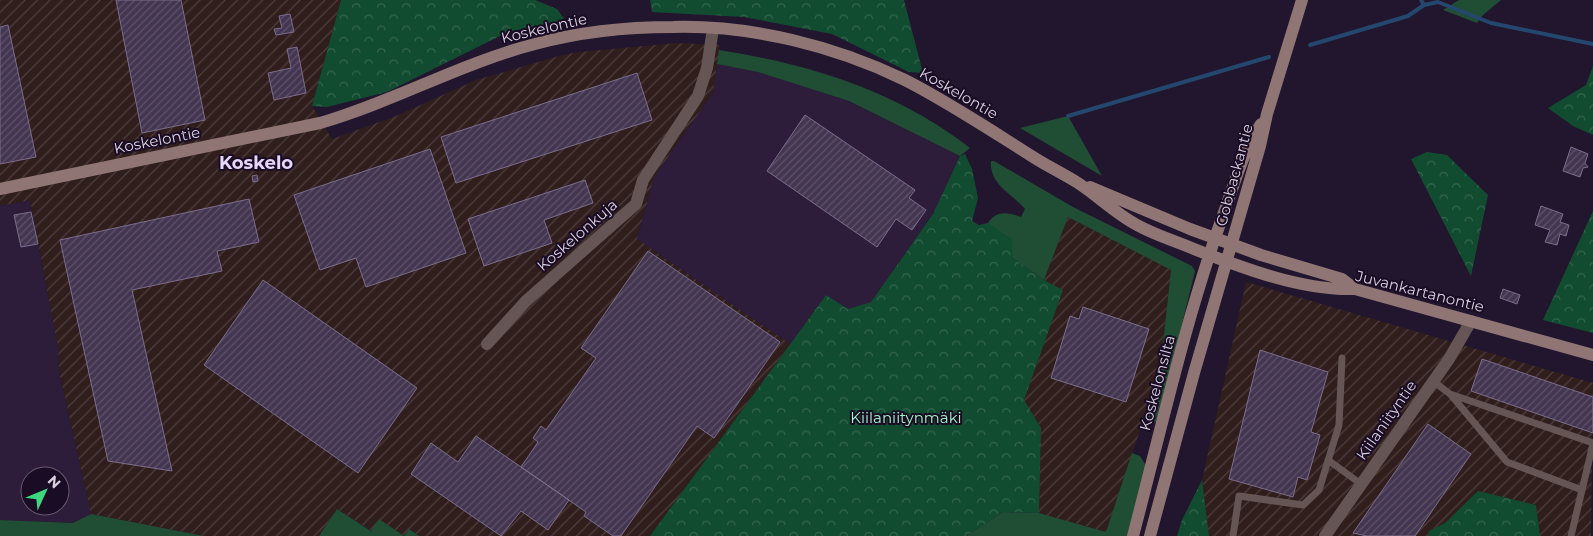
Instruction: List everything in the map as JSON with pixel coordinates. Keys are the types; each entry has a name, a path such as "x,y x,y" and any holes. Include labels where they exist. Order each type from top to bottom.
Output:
{"main road":[{"name":"Gobbackantie","path":"1232,245 1266,114 1302,0"},
{"name":"Koskelontie","path":"0,189 320,123 361,111 496,56 535,44 575,35 676,26 713,29 796,41 862,61 940,99 1078,183 1136,225 1210,255"},
{"name":"Gobbackantie","path":"1215,238 1247,147 1266,114"},
{"name":"Koskelontie","path":"1078,183 1098,189 1232,245 1342,279 1355,289"},
{"name":"Koskelonsilta","path":"1133,536 1215,238"},
{"path":"1150,536 1232,245"},
{"name":"Juvankartanontie","path":"1210,255 1253,271 1322,287 1355,289 1593,355"}],"street":[{"name":"Koskelonkuja","path":"488,344 526,301 636,204 643,180 698,96 707,68 713,29"},
{"name":"Kiilaniityntie","path":"1325,536 1433,381 1471,321"}],"lane":[{"path":"1234,536 1239,496 1303,504 1319,490 1339,425 1342,358"},
{"path":"1433,381 1450,394 1507,462 1582,490"},
{"path":"1450,394 1593,444 1571,536"},
{"path":"1328,460 1361,484"}],"shaded area":[{"path":"0,0 341,0 312,106 332,139 396,116 476,80 559,56 578,52 677,43 720,45 713,93 654,177 637,239 790,344 650,536 419,536 410,529 404,536 379,520 372,531 337,509 319,536 204,536 91,514 59,371 58,348 30,200 0,206"},
{"path":"717,64 758,72 849,101 960,156 933,214 871,302 848,309 826,295 790,344 637,239 654,177 713,93"},
{"path":"30,200 58,348 59,371 91,514 73,523 0,520 0,206"},
{"path":"1068,217 1171,270 1160,371 1106,532 1039,513 1041,428 1024,400 1063,290 1044,280"},
{"path":"1246,282 1593,383 1591,536 1540,536 1536,505 1478,491 1445,523 1429,531 1428,536 1209,536 1202,480"}],"green space":[{"path":"341,0 535,0 557,9 565,20 508,32 387,92 327,107 312,106"},
{"path":"650,0 904,0 923,73 909,72 832,34 744,17 652,12"},
{"path":"1459,0 1501,0 1483,15 1477,23 1443,10"},
{"path":"719,50 786,63 851,83 913,111 942,128 970,148 960,156 849,101 758,72 717,64"},
{"path":"1593,66 1593,135 1573,126 1548,108 1586,85"},
{"path":"1068,116 1102,176 1020,128"},
{"path":"1427,152 1447,155 1488,195 1471,276 1411,159"},
{"name":"Kiilaniitynmäki","path":"965,154 972,169 978,198 972,221 979,225 988,223 1012,239 1013,258 1044,280 1063,290 1024,400 1041,428 1039,513 1003,512 966,536 650,536 826,295 848,309 871,302 933,214 960,156"},
{"path":"991,161 1073,207 1192,266 1195,271 1159,418 1154,423 1142,426 1160,371 1171,270 1068,217 1044,280 1013,258 988,223 995,216 1003,213 1021,217 1025,209 998,183 991,169"},
{"path":"1593,211 1593,333 1543,320"},
{"path":"1132,453 1140,456 1146,466 1127,536 966,536 1003,512 1039,513 1106,532"},
{"path":"1202,480 1209,536 1177,536 1182,520"},
{"path":"1478,491 1536,505 1540,536 1428,536 1429,531 1445,523"},
{"path":"337,509 371,531 379,519 404,536 319,536"},
{"path":"91,514 204,536 0,536 0,520 73,523"},
{"path":"409,529 419,536 404,536"}],"building":[{"path":"116,0 181,0 205,120 142,133"},
{"path":"290,14 294,32 276,35 274,29 282,28 279,16"},
{"path":"8,25 36,157 0,164 0,27"},
{"path":"297,47 306,93 274,100 268,73 291,68 287,49"},
{"path":"637,73 652,120 456,183 441,137"},
{"path":"805,115 915,190 909,198 926,210 912,230 896,219 877,247 767,171"},
{"path":"1571,147 1588,154 1585,163 1588,167 1583,168 1580,177 1563,171"},
{"path":"430,149 466,253 366,287 356,258 320,270 294,195"},
{"path":"257,175 258,181 253,182 252,176"},
{"path":"585,180 593,203 544,220 552,243 484,266 468,219"},
{"path":"249,199 259,242 217,251 222,271 132,290 172,471 108,461 60,240"},
{"path":"1541,206 1563,214 1560,222 1569,225 1566,236 1560,234 1557,245 1545,242 1550,230 1535,225"},
{"path":"31,212 38,244 21,247 14,215"},
{"path":"648,251 780,342 714,438 697,426 621,536 613,536 584,516 586,512 521,467 538,442 533,438 541,426 546,430 596,358 581,348"},
{"path":"263,280 417,388 358,473 204,365"},
{"path":"1503,289 1520,295 1517,304 1500,298"},
{"path":"1083,307 1149,329 1126,402 1051,378 1070,316 1079,319"},
{"path":"1260,350 1328,372 1311,432 1320,435 1307,480 1298,477 1293,497 1229,479"},
{"path":"1482,359 1593,397 1593,433 1471,391"},
{"path":"1428,424 1471,454 1415,536 1367,536 1353,533"},
{"path":"476,436 569,500 548,530 521,511 501,536 411,474 431,443 458,462"}],"waterway":[{"path":"1421,0 1424,5 1438,2 1491,23 1593,44"},
{"path":"1310,45 1408,16 1424,5"},
{"path":"1068,116 1269,57"}],"district":[{"name":"Koskelo","path":"256,163"}]}
